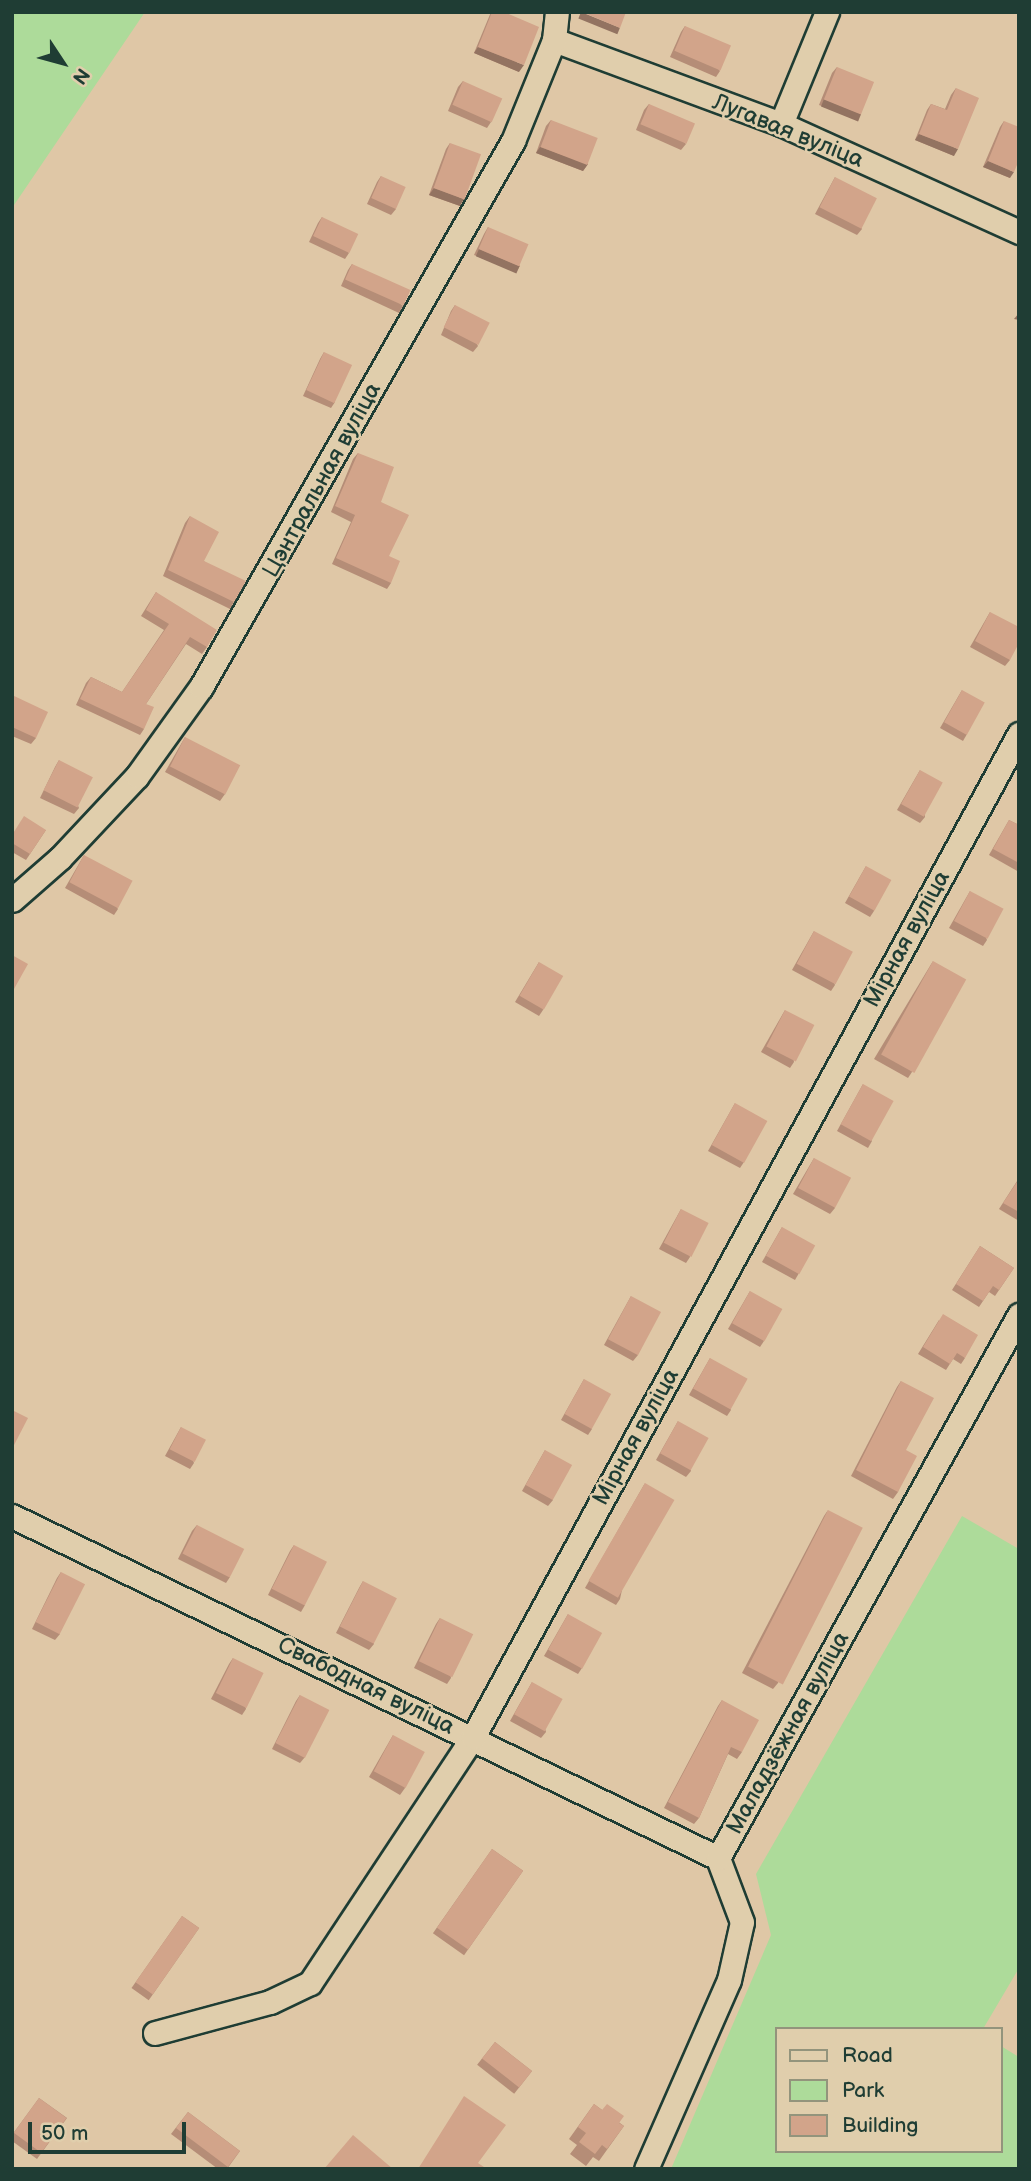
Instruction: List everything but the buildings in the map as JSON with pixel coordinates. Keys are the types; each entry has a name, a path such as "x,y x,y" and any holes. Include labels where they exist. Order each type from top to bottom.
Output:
{"street":[{"name":"Цэнтральная вуліца","path":"12,900 60,858 137,776 201,687 513,141 554,40 558,12"},
{"path":"781,124 827,12"},
{"name":"Лугавая вуліца","path":"554,40 781,124 1019,232"},
{"name":"Мірная вуліца","path":"155,2033 270,2002 310,1983 472,1737 1019,734"},
{"name":"Маладзёжная вуліца","path":"646,2169 729,1980 742,1922 719,1858 1019,1315"},
{"name":"Свабодная вуліца","path":"12,1516 719,1858"}],"green space":[{"path":"12,12 145,12 12,208"},
{"path":"962,1516 1019,1549 1019,1968 984,2027 776,2027 776,2153 1003,2153 1003,2047 1019,2057 1019,2169 671,2169 771,1935 756,1874"}]}
